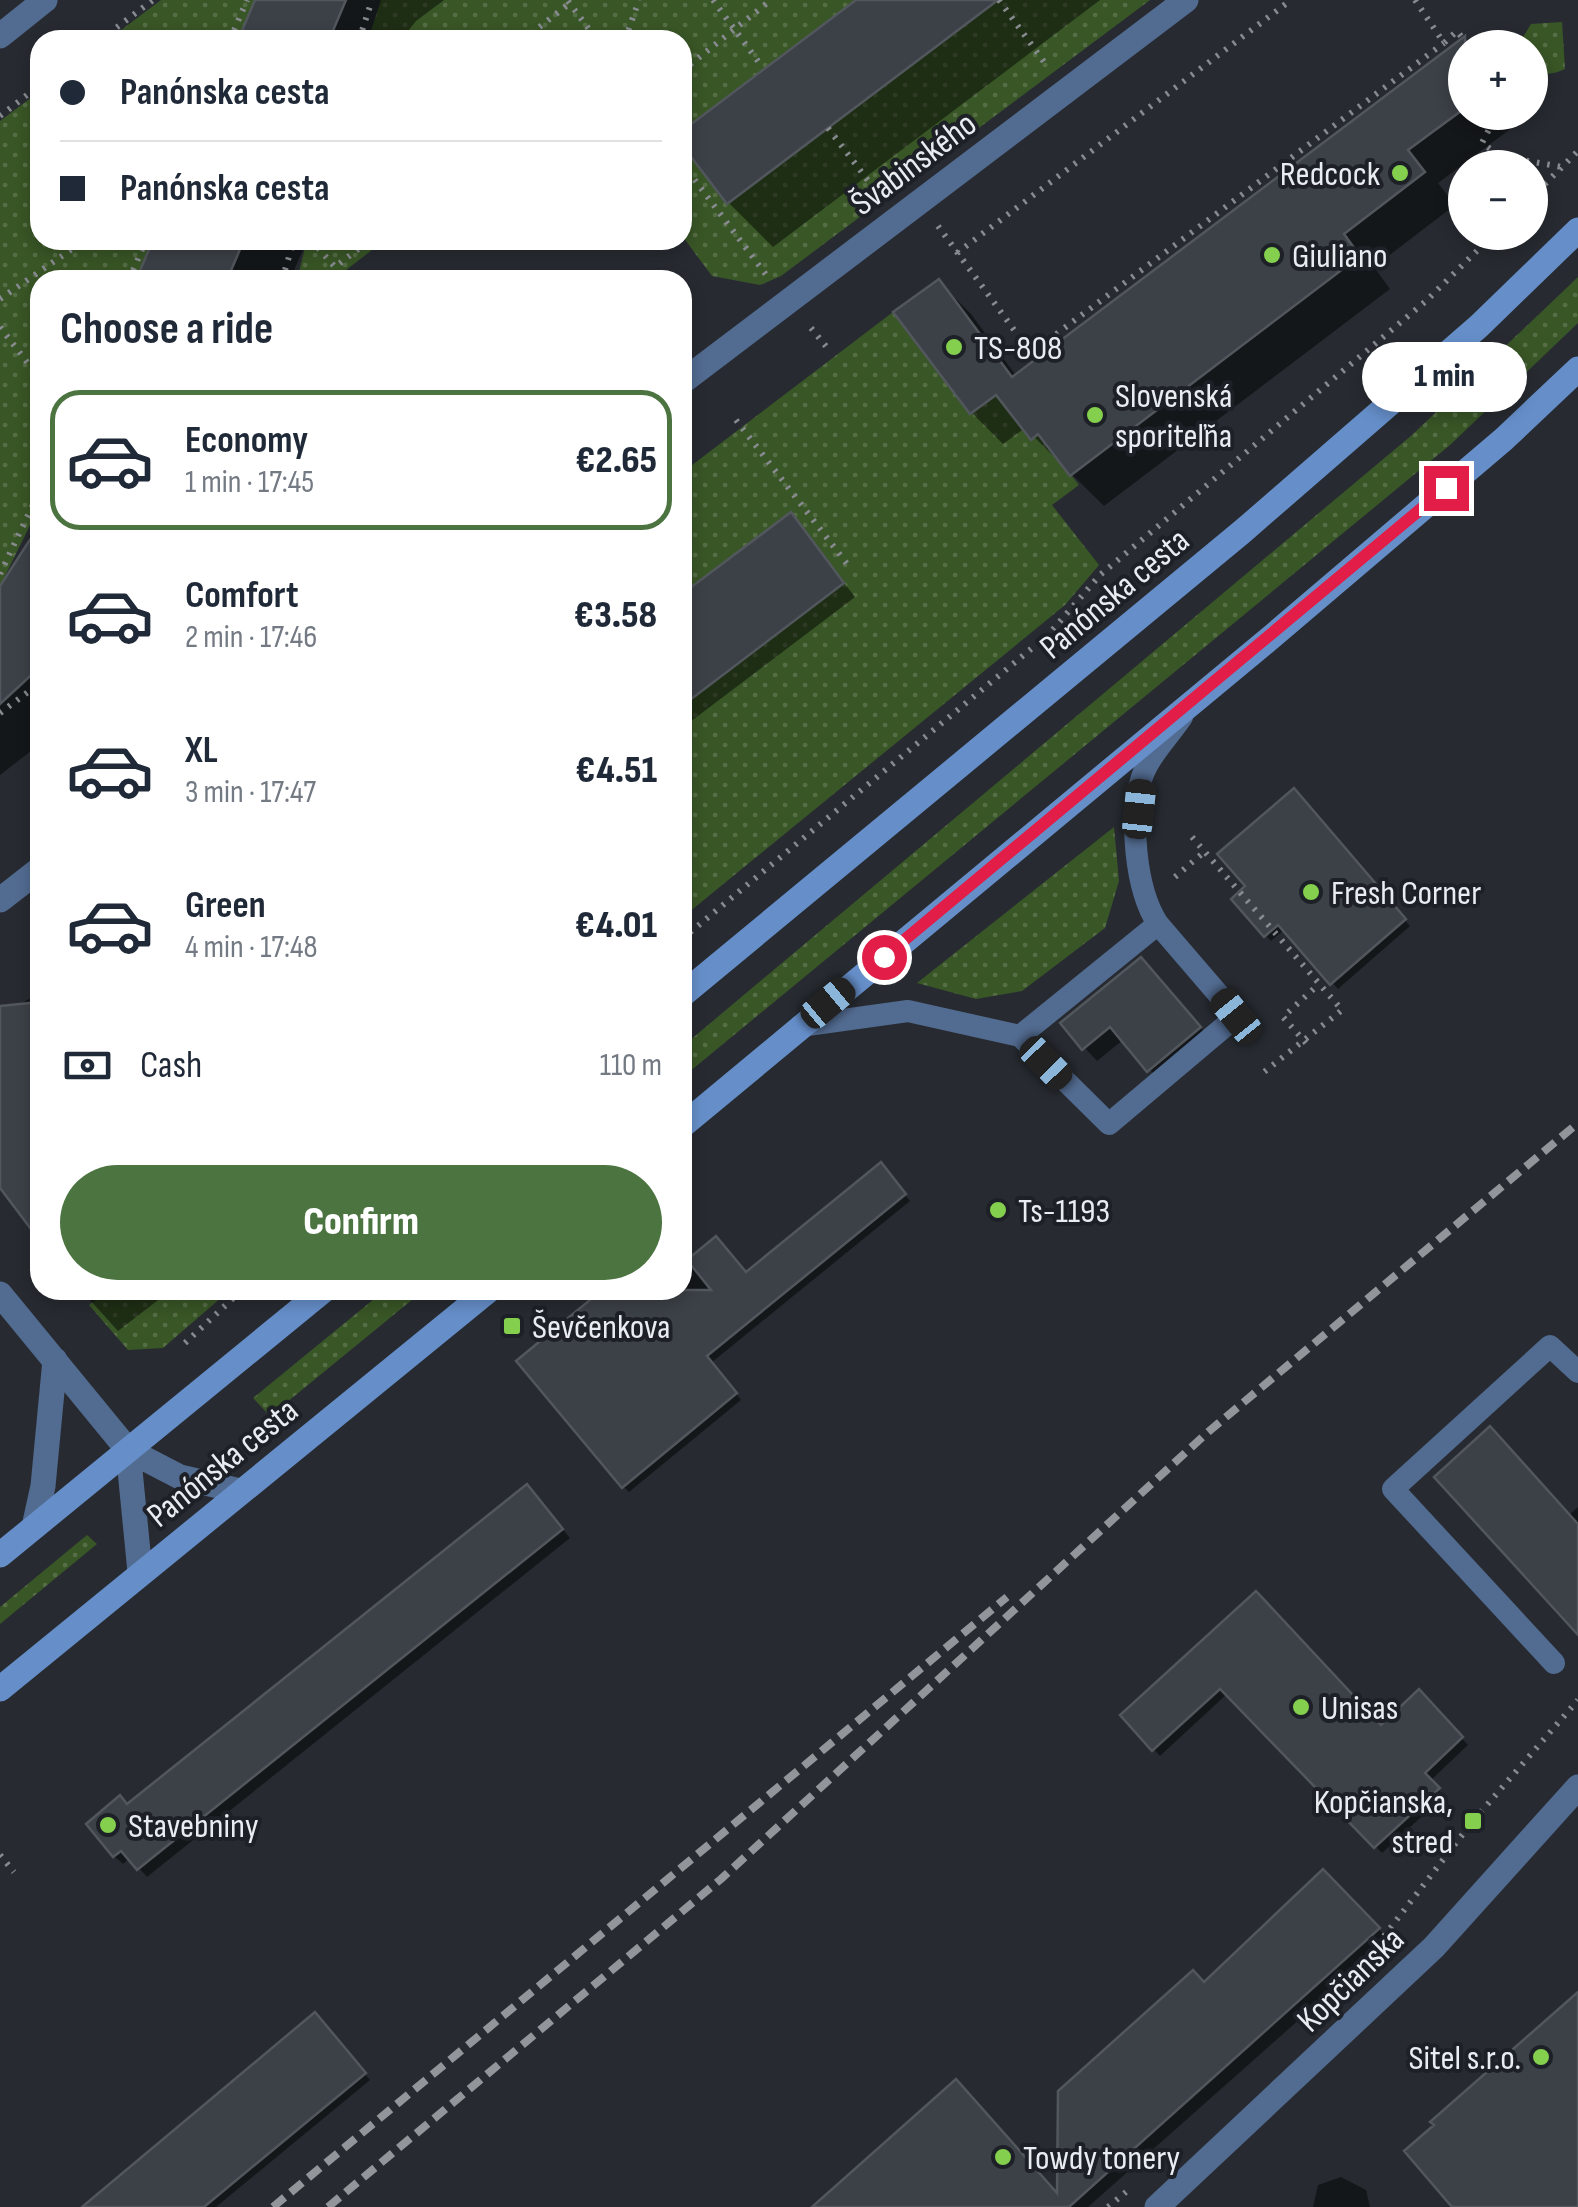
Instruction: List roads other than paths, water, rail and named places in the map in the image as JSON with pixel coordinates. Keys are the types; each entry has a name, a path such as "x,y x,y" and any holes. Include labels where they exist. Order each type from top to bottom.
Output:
{"main road":[{"name":"Panónska cesta","path":"692,987 1342,446 1478,326 1578,230"},
{"path":"692,1118 1475,464 1578,368"},
{"name":"Panónska cesta","path":"0,1555 312,1300"},
{"name":"Panónska cesta","path":"0,1689 477,1300"}],"street":[{"path":"0,36 45,0"},
{"name":"Švabinského","path":"692,375 1186,0"},
{"path":"0,900 30,878"},
{"path":"0,1294 128,1450 180,1477 240,1492"},
{"path":"34,1527 45,1471 55,1360"},
{"path":"128,1450 140,1572"},
{"name":"Kopčianska","path":"1157,2207 1434,1946 1578,1788"}],"lane":[{"path":"800,1026 908,1011 1020,1036 1109,1124 1236,1016 1145,904 1135,842 1142,776 1196,696"},
{"path":"1020,1036 1158,924"},
{"path":"1554,1663 1392,1489 1550,1346 1578,1372"}],"railway":[{"path":"328,2207 721,1879 1208,1432 1578,1123"},
{"path":"273,2207 1007,1597"}],"place":[{"name":"Redcock","path":"1400,173"},
{"name":"Giuliano","path":"1272,255"},
{"name":"TS-808","path":"954,347"},
{"name":"Slovenská sporiteľňa","path":"1095,415"},
{"name":"Fresh Corner","path":"1311,892"},
{"name":"Ts-1193","path":"998,1210"},
{"name":"Ševčenkova","path":"512,1326"},
{"name":"Unisas","path":"1301,1707"},
{"name":"Kopčianska, stred","path":"1473,1821"},
{"name":"Stavebniny","path":"108,1825"},
{"name":"Sitel s.r.o.","path":"1541,2057"},
{"name":"Towdy tonery","path":"1003,2157"}]}
